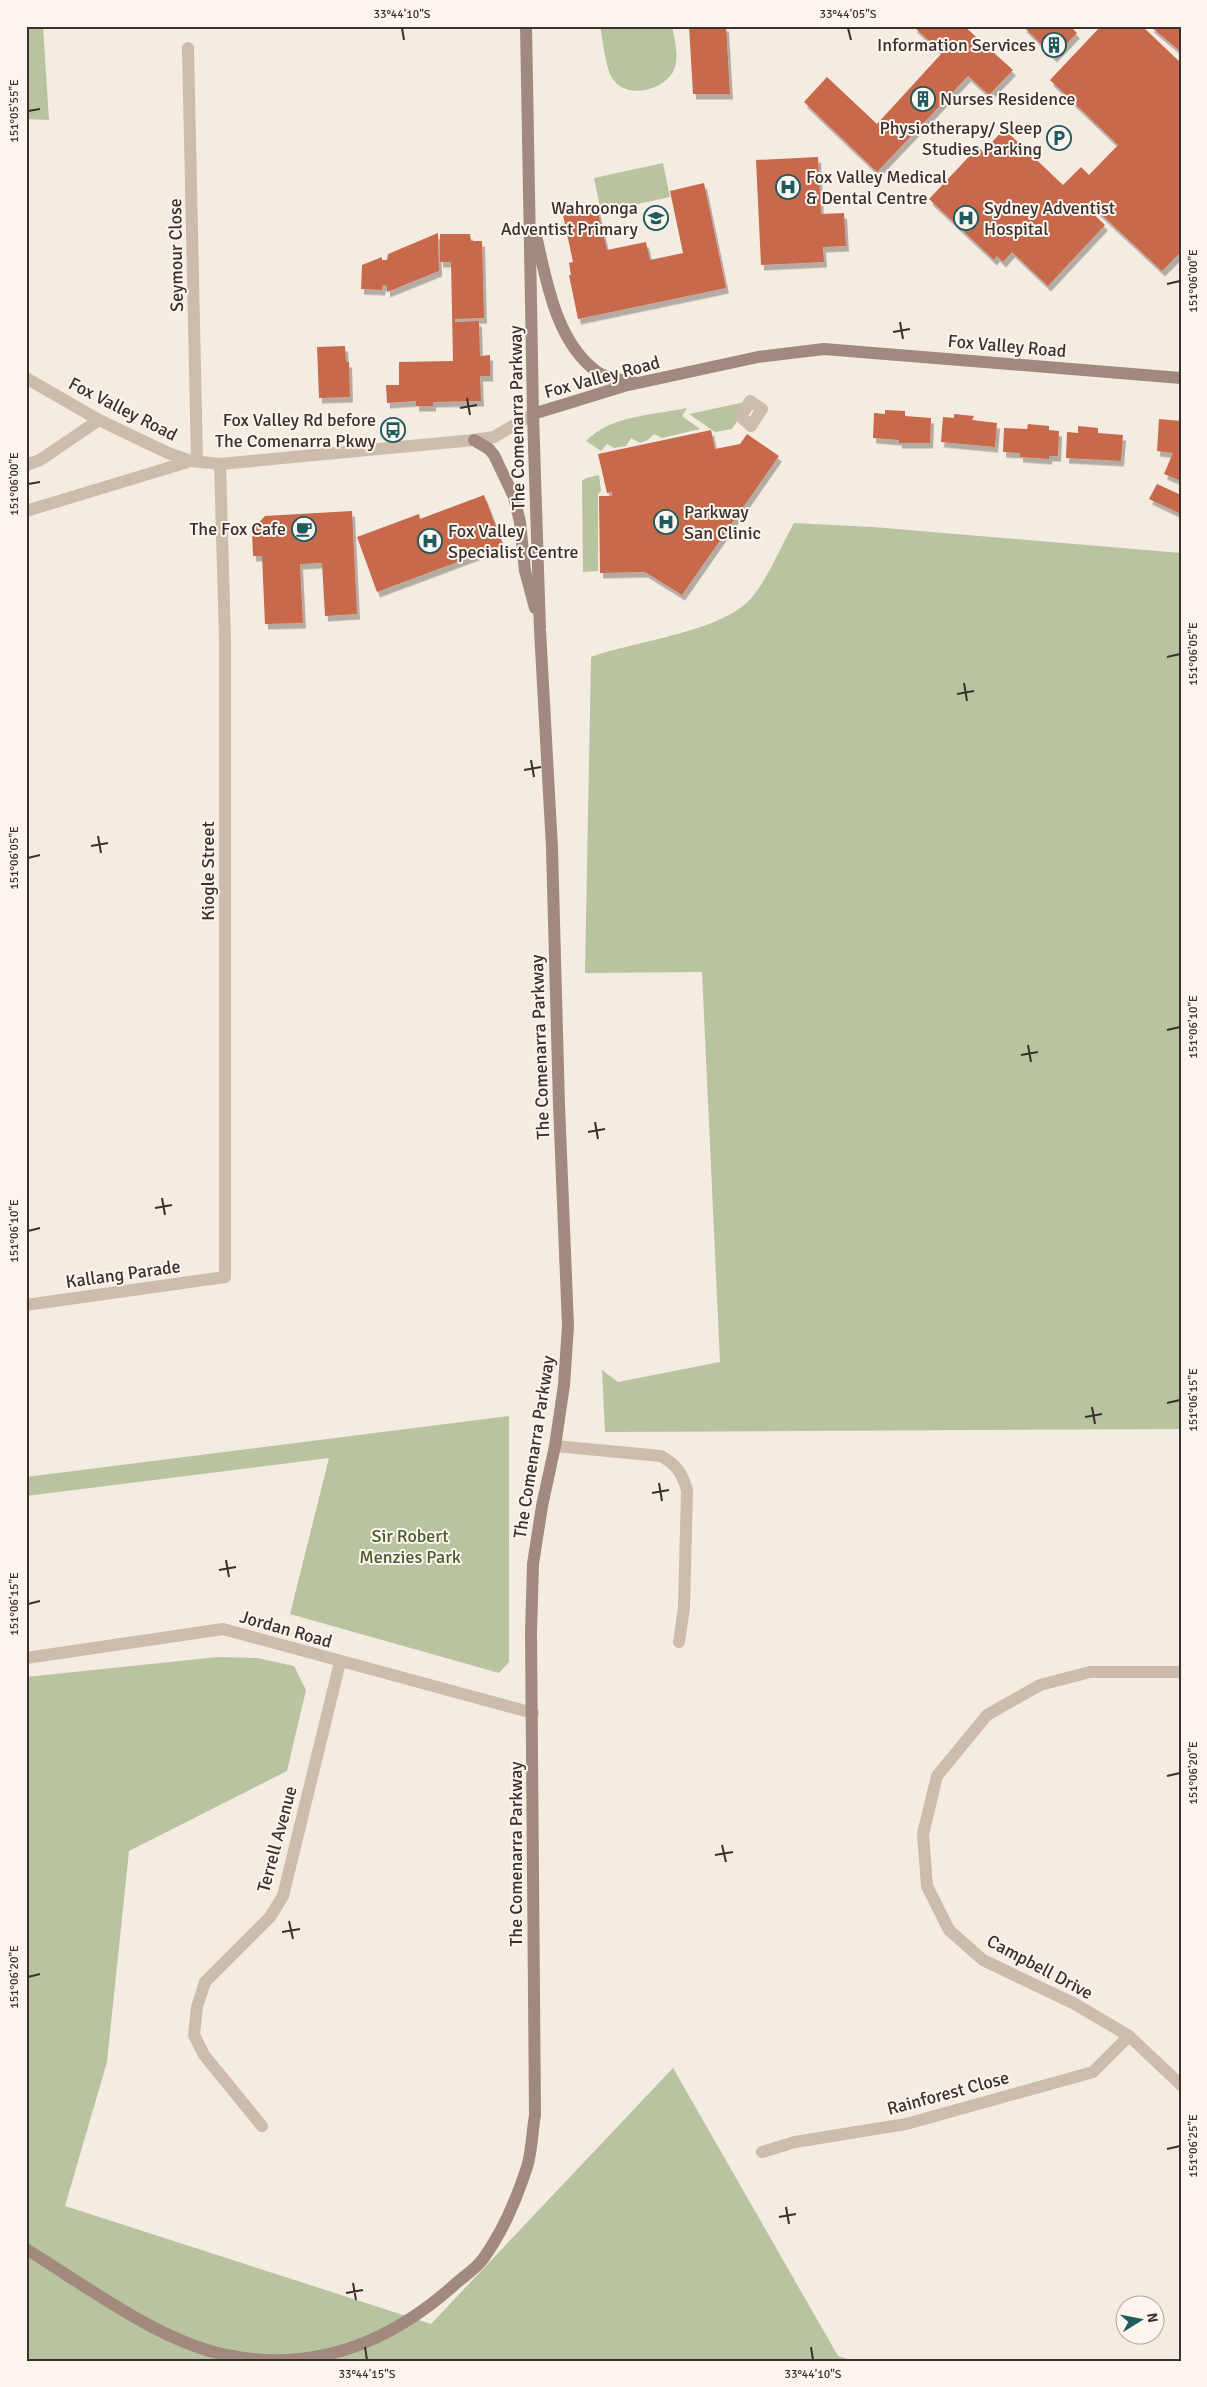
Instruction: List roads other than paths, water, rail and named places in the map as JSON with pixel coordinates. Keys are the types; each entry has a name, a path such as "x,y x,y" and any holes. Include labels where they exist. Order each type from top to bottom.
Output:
{"main road":[{"name":"The Comenarra Parkway","path":"26,2249 128,2312 184,2342 225,2355 264,2360 295,2360 329,2355 362,2345 407,2322 482,2260 508,2214 527,2166 535,2115 531,1633 533,1564 542,1506 555,1446 564,1385 568,1326 559,1105 552,848 540,630 533,414 531,215 526,26"},
{"path":"531,215 545,277 556,310 570,340 597,372 638,383"},
{"name":"Fox Valley Road","path":"533,414 638,383 758,357 824,349 1181,378"},
{"path":"474,440 489,449 494,455 514,496 520,522 525,571 540,630"}],"street":[{"name":"Seymour Close","path":"188,48 194,461"},
{"name":"Fox Valley Road","path":"26,378 99,420 142,442 194,461 220,464 494,437 533,414"},
{"path":"26,465 40,460 99,420"},
{"path":"26,511 194,461"},
{"name":"Kiogle Street","path":"220,464 225,640 225,1277"},
{"name":"Kallang Parade","path":"26,1305 225,1277"},
{"path":"555,1446 661,1456 674,1463 682,1473 687,1490 684,1608 679,1642"},
{"name":"Jordan Road","path":"26,1658 224,1629 533,1713"},
{"name":"Terrell Avenue","path":"262,2126 204,2055 194,2035 196,2007 205,1982 270,1917 283,1896 340,1662"},
{"name":"Campbell Drive","path":"1181,1672 1090,1672 1040,1685 987,1715 937,1776 923,1834 927,1886 949,1930 983,1960 1075,2004 1129,2036 1181,2085"},
{"name":"Rainforest Close","path":"762,2152 796,2142 906,2124 1093,2072 1129,2036"}],"place":[{"name":"Information Services","path":"1054,45"},
{"name":"Nurses Residence","path":"923,99"},
{"name":"Physiotherapy/ Sleep Studies Parking","path":"1059,138"},
{"name":"Fox Valley Medical & Dental Centre","path":"788,187"},
{"name":"Wahroonga Adventist Primary","path":"656,218"},
{"name":"Sydney Adventist Hospital","path":"966,218"},
{"name":"Fox Valley Rd before The Comenarra Pkwy","path":"393,430"},
{"name":"Parkway San Clinic","path":"666,522"},
{"name":"The Fox Cafe","path":"304,529"},
{"name":"Fox Valley Specialist Centre","path":"430,541"}],"park label":[{"name":"Sir Robert Menzies Park","path":"410,1546"}]}
